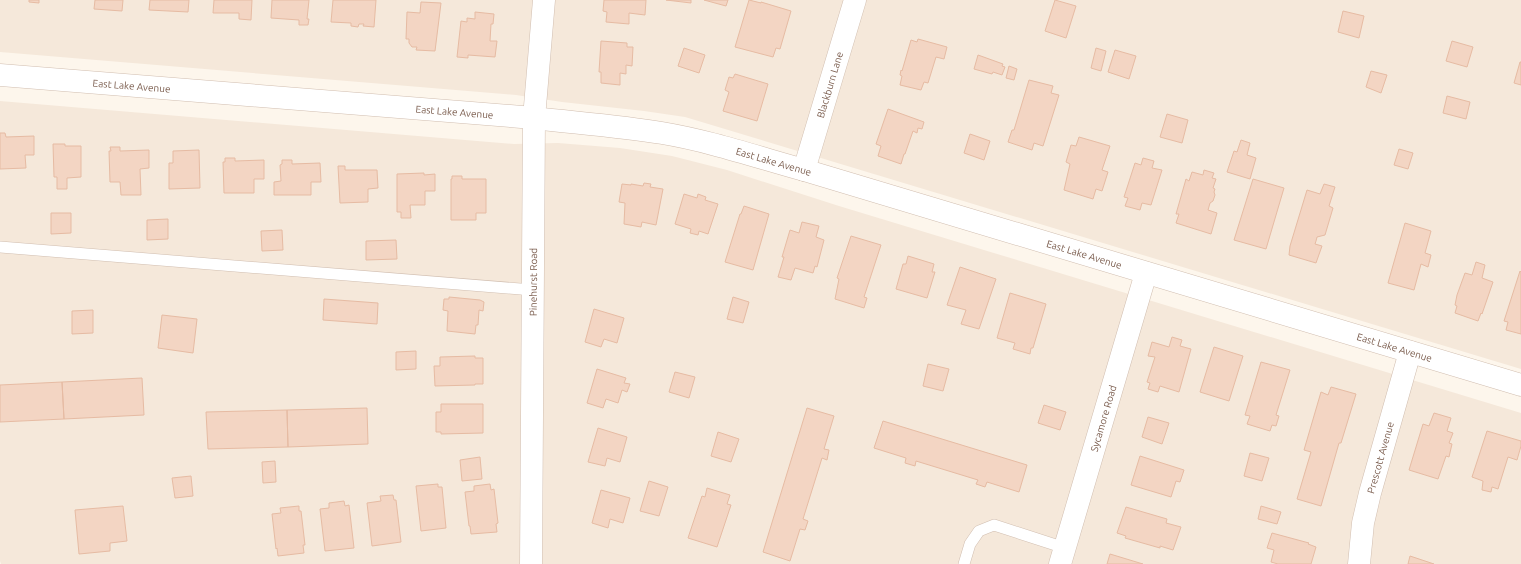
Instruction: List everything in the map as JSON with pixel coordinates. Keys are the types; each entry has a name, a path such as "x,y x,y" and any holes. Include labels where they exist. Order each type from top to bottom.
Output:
{"street":[{"name":"Pinehurst Road","path":"531,564 534,118 544,0"},
{"name":"Blackburn Lane","path":"804,170 855,0"},
{"name":"East Lake Avenue","path":"0,75 534,118 662,133 710,144 804,170 1521,385"},
{"name":"Sycamore Road","path":"1062,556 1146,273"},
{"name":"Prescott Avenue","path":"1359,564 1363,523 1370,493 1410,352"}],"lane":[{"path":"0,247 533,290"},
{"path":"964,564 970,544 979,531 994,525 1062,556"}],"shaded area":[{"path":"0,0 1521,0 1521,369 685,117 516,95 0,52"},
{"path":"0,101 514,144 558,143 620,148 672,156 727,170 839,206 1521,413 1521,564 1,564"}],"building":[{"path":"29,0 39,0 39,3 29,2"},
{"path":"95,0 123,0 122,11 94,9"},
{"path":"150,0 189,0 188,12 149,10"},
{"path":"214,0 252,0 251,20 239,19 239,13 213,13"},
{"path":"272,0 309,0 307,19 309,19 308,25 299,25 299,20 271,18"},
{"path":"333,0 376,0 374,27 359,24 358,27 351,26 351,23 331,22"},
{"path":"604,0 646,0 645,15 629,13 629,24 606,22 607,12 603,11"},
{"path":"666,0 691,0 691,3"},
{"path":"704,0 728,0 726,6"},
{"path":"749,0 791,11 780,49 776,48 773,57 735,47"},
{"path":"1055,0 1076,6 1066,38 1045,31"},
{"path":"421,2 441,3 435,51 416,50 417,47 412,47 409,43 409,39 406,39 407,12 420,13"},
{"path":"1343,11 1364,16 1359,38 1338,32"},
{"path":"475,12 494,14 493,24 491,24 490,41 497,41 495,57 468,55 468,58 457,57 461,21 467,22 467,18 475,19"},
{"path":"918,39 947,47 944,59 936,57 928,83 924,82 921,90 900,85 902,76 900,75 901,70 902,71 911,40 917,42"},
{"path":"601,41 627,43 627,47 633,47 632,66 626,65 626,74 620,73 620,85 601,83 601,72 599,72"},
{"path":"1452,41 1473,47 1467,67 1446,61"},
{"path":"684,48 705,55 699,73 678,66"},
{"path":"1096,48 1106,51 1101,71 1091,68"},
{"path":"1115,50 1136,56 1129,79 1108,72"},
{"path":"978,55 1003,64 1002,66 1005,67 1002,75 974,69"},
{"path":"1521,62 1521,85 1514,83"},
{"path":"1009,66 1017,69 1014,80 1006,78"},
{"path":"1371,71 1387,75 1381,93 1366,87"},
{"path":"735,74 768,84 757,121 723,111 729,92 725,90 729,77 733,78"},
{"path":"1029,80 1053,86 1051,93 1059,95 1043,146 1034,143 1032,150 1008,142 1012,130 1014,130"},
{"path":"1447,96 1470,102 1466,119 1443,113"},
{"path":"888,109 924,122 922,129 918,128 917,133 913,131 901,164 878,156 881,146 876,144"},
{"path":"1167,114 1188,120 1182,143 1160,137"},
{"path":"0,133 5,133 6,137 34,136 34,155 25,155 26,168 0,169"},
{"path":"970,134 990,141 984,160 964,153"},
{"path":"1079,137 1110,146 1102,170 1108,172 1102,191 1096,189 1093,199 1064,190 1070,164 1066,162 1071,145 1076,146"},
{"path":"1241,140 1250,143 1247,155 1256,158 1250,179 1227,172 1234,151 1237,152"},
{"path":"53,144 81,146 81,177 67,178 67,189 57,189 57,177 54,177"},
{"path":"110,147 120,147 120,151 149,150 149,168 140,169 141,195 121,195 120,182 110,182"},
{"path":"1399,149 1413,153 1408,169 1394,165"},
{"path":"199,150 200,188 169,189 169,163 173,163 173,151"},
{"path":"225,158 235,158 235,161 264,160 264,179 254,179 254,193 224,193 223,162 225,162"},
{"path":"1143,158 1154,161 1152,168 1162,170 1151,205 1142,203 1140,210 1125,206 1128,198 1124,197 1135,163 1141,165"},
{"path":"282,160 292,160 292,164 320,163 321,182 311,182 311,195 274,195 274,182 281,181 280,165 282,164"},
{"path":"338,166 345,166 345,170 377,170 378,188 368,189 368,202 340,203"},
{"path":"1204,170 1214,173 1212,178 1216,179 1213,188 1215,189 1215,195 1208,210 1217,213 1211,234 1176,223 1179,214 1176,214 1186,179 1189,181 1192,172 1203,175"},
{"path":"424,173 424,175 435,174 435,191 425,191 425,205 410,205 411,218 401,218 401,212 397,212 397,174"},
{"path":"452,176 462,176 462,179 486,179 486,213 476,213 476,220 451,220"},
{"path":"1253,179 1284,188 1266,249 1234,240"},
{"path":"644,183 651,184 650,187 663,189 656,225 642,222 641,227 624,224 625,203 619,202 622,184 643,186"},
{"path":"1324,184 1335,187 1329,206 1333,208 1325,235 1317,237 1315,244 1322,246 1316,263 1289,255 1290,246 1307,190 1320,194"},
{"path":"684,194 697,198 698,194 706,197 705,200 718,204 708,234 699,231 698,235 690,233 691,229 675,224"},
{"path":"744,206 769,214 753,270 725,262 740,214"},
{"path":"51,213 71,213 71,233 51,234"},
{"path":"168,219 168,239 147,240 147,220"},
{"path":"802,222 819,226 816,237 824,240 817,267 815,266 813,273 795,268 791,280 778,277 790,230 799,233"},
{"path":"1405,223 1431,231 1425,253 1431,255 1428,267 1421,264 1414,290 1388,283"},
{"path":"282,230 283,250 262,251 261,231"},
{"path":"851,236 881,245 864,297 867,298 864,308 835,299 839,279 837,278"},
{"path":"396,240 397,259 366,260 366,241"},
{"path":"908,256 934,264 932,272 935,272 927,298 896,289 903,264 906,264"},
{"path":"1476,262 1485,265 1482,278 1493,282 1482,314 1481,313 1478,321 1455,313 1457,306 1455,305 1457,295 1465,273 1472,275"},
{"path":"960,267 996,279 979,329 961,324 966,310 947,305"},
{"path":"1520,271 1521,334 1506,330 1508,322 1504,321"},
{"path":"1010,293 1046,304 1030,354 1013,349 1015,343 997,338"},
{"path":"449,297 480,300 484,302 483,311 479,310 478,325 476,325 475,334 447,331 448,311 443,310 444,299 449,299"},
{"path":"733,297 749,302 743,323 727,319"},
{"path":"324,299 378,303 377,324 323,320"},
{"path":"594,309 624,318 617,343 604,339 601,347 585,342"},
{"path":"93,310 93,333 72,334 72,311"},
{"path":"162,315 197,319 193,353 158,348"},
{"path":"1172,337 1182,340 1180,346 1191,349 1179,392 1160,386 1158,392 1148,389 1150,383 1147,382 1155,357 1148,356 1152,342 1169,347"},
{"path":"1214,347 1243,356 1229,401 1200,392"},
{"path":"416,351 416,369 396,370 396,352"},
{"path":"475,356 475,358 483,358 483,384 435,386 434,366 440,366 440,357"},
{"path":"1261,362 1290,370 1276,415 1279,416 1276,426 1272,425 1270,431 1247,424 1250,416 1245,415"},
{"path":"928,364 949,369 943,391 923,386"},
{"path":"597,369 626,378 624,383 630,384 627,392 622,390 618,403 606,399 603,408 587,403"},
{"path":"675,372 695,377 689,398 669,392"},
{"path":"142,378 144,415 64,419 62,382"},
{"path":"62,382 64,419 0,422 0,385"},
{"path":"1331,387 1356,394 1341,443 1339,443 1321,506 1297,499 1311,452 1304,450 1321,392 1328,395"},
{"path":"441,404 483,404 483,433 441,434 441,432 436,432 436,412 441,412"},
{"path":"1044,405 1066,412 1060,430 1038,423"},
{"path":"367,408 368,444 288,447 287,410"},
{"path":"807,408 834,416 824,449 829,450 827,460 822,458 803,519 808,521 805,530 800,529 790,561 763,552"},
{"path":"287,410 288,447 208,449 206,412"},
{"path":"1434,413 1451,418 1447,431 1453,433 1449,443 1452,444 1449,457 1446,456 1438,479 1409,470 1423,424 1429,426"},
{"path":"1148,417 1169,423 1162,444 1142,437"},
{"path":"883,421 1027,465 1019,492 987,482 985,487 976,484 978,480 916,461 915,466 905,463 906,458 874,448"},
{"path":"598,428 627,437 620,462 607,458 605,466 588,462"},
{"path":"1487,431 1521,441 1517,460 1508,457 1498,489 1492,487 1491,492 1482,490 1483,481 1472,477"},
{"path":"718,432 739,439 731,462 711,456"},
{"path":"1250,453 1269,458 1262,481 1244,476"},
{"path":"1140,456 1184,470 1180,482 1176,481 1171,497 1131,485"},
{"path":"480,457 482,479 462,481 460,460"},
{"path":"275,461 276,482 263,483 262,462"},
{"path":"191,476 193,496 175,498 172,478"},
{"path":"649,481 668,487 659,516 640,511"},
{"path":"438,484 438,487 442,487 446,528 421,531 416,486"},
{"path":"490,484 491,490 494,489 498,523 496,524 497,532 471,534 465,492 474,491 474,486"},
{"path":"707,488 730,495 727,504 731,505 717,547 688,538 702,496 705,497"},
{"path":"601,490 630,498 623,523 610,519 608,528 592,523"},
{"path":"393,495 394,500 396,500 401,542 372,546 367,503 381,501 380,496"},
{"path":"344,501 345,506 349,505 354,548 325,551 320,509 329,508 329,503"},
{"path":"123,506 127,541 110,543 110,551 79,554 75,510"},
{"path":"299,506 299,511 301,511 305,545 303,545 304,553 278,556 272,514 281,513 280,508"},
{"path":"1261,506 1281,512 1277,524 1258,519"},
{"path":"1126,507 1167,519 1166,523 1181,527 1173,550 1160,546 1160,548 1125,538 1126,536 1117,533"},
{"path":"1272,533 1309,543 1308,544 1316,547 1311,564 1278,564 1271,562 1274,550 1267,548"},
{"path":"1110,554 1143,564 1107,564"},
{"path":"1410,556 1434,564 1408,564"}]}
